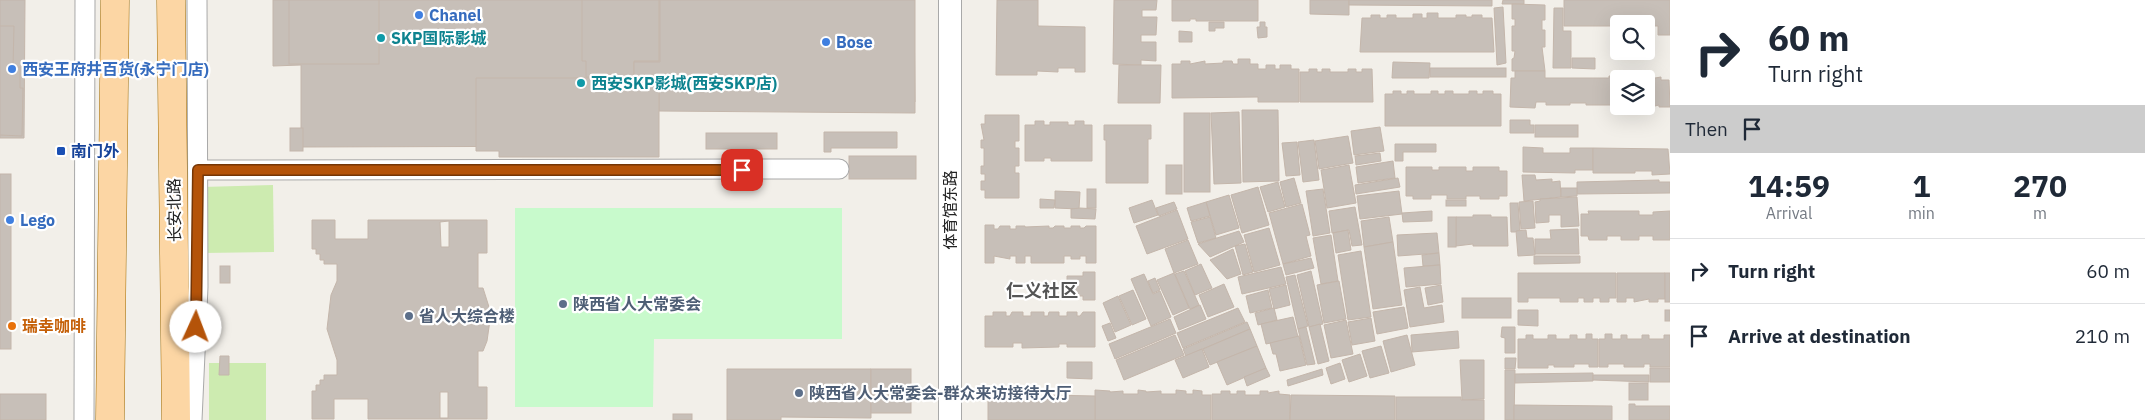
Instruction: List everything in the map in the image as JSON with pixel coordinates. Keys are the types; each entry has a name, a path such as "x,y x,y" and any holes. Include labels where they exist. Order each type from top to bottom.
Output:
{"main road":[{"path":"110,420 115,0"},
{"name":"长安北路","path":"171,0 176,420"}],"street":[{"path":"84,420 85,0"},
{"path":"192,420 198,287 197,0"},
{"name":"体育馆东路","path":"950,0 950,420"},
{"path":"198,170 840,170"}],"green space":[{"path":"273,185 274,252 204,253 202,187"},
{"path":"515,208 842,208 842,339 654,339 653,407 515,407"},
{"path":"209,363 266,363 266,420 209,420"}],"building":[{"name":"西安王府井百货(永宁门店)","path":"0,0 25,0 24,138 0,138"},
{"path":"273,0 914,0 915,102 654,102 654,146 301,147 301,65 273,66"},
{"path":"289,0 379,0 379,64 289,64"},
{"path":"582,0 659,0 659,61 634,61 634,77 586,77 586,61 582,61"},
{"path":"660,0 915,0 915,113 659,111 659,82 634,82 634,62 660,62"},
{"path":"997,0 1038,0 1038,26 1085,27 1085,72 1075,72 1075,68 1058,68 1058,72 1037,71 1037,75 996,75"},
{"path":"1114,0 1157,0 1156,10 1142,10 1142,17 1157,17 1156,35 1141,35 1141,42 1156,42 1156,61 1141,60 1141,65 1113,64"},
{"path":"1172,0 1258,0 1258,21 1196,21 1196,19 1190,19 1190,21 1172,21"},
{"path":"1310,0 1349,0 1349,15 1310,14"},
{"path":"1349,0 1492,0 1492,6 1349,5"},
{"path":"1503,0 1524,0 1524,4 1502,4"},
{"path":"1564,0 1670,0 1670,35 1658,35 1658,26 1655,26 1655,15 1610,15 1610,26 1564,26"},
{"path":"1512,4 1545,5 1545,20 1542,20 1542,30 1545,30 1545,47 1542,47 1545,71 1512,71 1512,59 1514,58 1515,51 1512,51 1512,26 1515,26 1515,19 1512,19"},
{"path":"1503,7 1506,63 1497,65 1494,8"},
{"path":"1554,8 1563,8 1563,31 1571,31 1571,68 1553,68"},
{"path":"1427,13 1438,13 1438,18 1456,18 1456,15 1472,17 1472,15 1482,15 1482,18 1492,18 1494,52 1360,52 1362,18 1380,15 1380,18 1387,18 1387,15 1396,15 1396,18 1413,18 1413,14 1422,14 1422,18 1427,18"},
{"path":"1209,22 1224,22 1224,28 1215,28 1215,31 1209,31"},
{"path":"1260,22 1265,22 1267,37 1258,38 1257,27 1260,27"},
{"name":"西安王府井百货(永宁门店)","path":"0,26 14,26 13,67 20,67 20,88 23,88 22,136 0,135"},
{"path":"1179,31 1192,32 1192,42 1179,42"},
{"path":"1572,58 1595,58 1595,69 1572,68"},
{"path":"1238,59 1250,59 1250,64 1258,64 1258,69 1266,69 1266,65 1275,65 1275,69 1280,69 1280,65 1291,65 1291,69 1299,69 1299,102 1258,102 1258,97 1172,98 1172,64 1181,64 1181,61 1190,61 1190,64 1205,61 1205,64 1232,61 1233,64 1238,64"},
{"path":"1393,62 1430,63 1429,78 1392,78"},
{"path":"1119,65 1161,65 1160,103 1118,103"},
{"path":"1430,68 1506,68 1506,77 1430,77"},
{"path":"1309,69 1317,69 1317,72 1322,72 1322,69 1330,69 1330,72 1348,72 1348,69 1356,69 1356,72 1362,72 1362,69 1372,69 1373,102 1300,102 1300,72 1309,72"},
{"path":"1515,71 1545,71 1545,78 1609,78 1610,76 1610,105 1570,103 1570,105 1546,105 1546,102 1536,102 1535,108 1510,107 1511,78 1515,78"},
{"path":"1661,77 1661,80 1669,80 1670,107 1659,107 1659,105 1655,106 1655,78"},
{"path":"476,78 634,78 634,82 659,82 659,157 499,157 499,151 476,151"},
{"path":"1393,91 1401,91 1401,94 1407,94 1407,91 1414,91 1414,94 1431,94 1431,91 1438,91 1438,94 1445,94 1445,91 1453,91 1453,94 1469,94 1469,91 1477,91 1477,94 1483,94 1483,91 1493,91 1493,94 1501,94 1501,126 1385,126 1385,94 1393,94"},
{"path":"1242,110 1278,110 1279,181 1243,182"},
{"path":"1239,112 1241,183 1214,184 1211,113"},
{"path":"1184,113 1210,113 1210,192 1184,192"},
{"path":"985,115 1019,115 1019,141 1015,141 1015,148 1019,148 1019,166 1015,166 1015,173 1019,173 1019,198 985,198 985,190 981,190 981,181 985,181 985,174 981,174 981,166 984,166 984,148 981,148 981,140 984,140 981,124 985,124"},
{"path":"1510,120 1530,120 1530,125 1534,125 1534,133 1510,133"},
{"path":"1035,121 1044,121 1044,125 1050,125 1050,122 1068,122 1068,125 1075,125 1075,121 1084,121 1084,125 1092,125 1092,161 1051,161 1051,158 1044,158 1044,161 1025,161 1025,125 1035,125"},
{"path":"1104,125 1151,125 1151,139 1148,139 1148,183 1106,183"},
{"path":"1535,125 1578,125 1578,137 1535,137"},
{"path":"1380,127 1384,151 1354,155 1351,131"},
{"path":"290,128 303,128 303,151 290,151"},
{"path":"824,132 897,132 897,148 831,148 831,152 824,152"},
{"path":"706,133 777,133 777,149 706,149"},
{"path":"1348,136 1353,163 1319,169 1315,141"},
{"path":"1314,140 1319,180 1303,182 1298,142"},
{"path":"1297,142 1300,175 1286,176 1282,143"},
{"path":"1395,144 1436,144 1436,152 1403,152 1403,161 1395,161"},
{"path":"1523,147 1543,148 1543,153 1570,153 1570,148 1593,148 1593,170 1575,170 1575,173 1523,172"},
{"path":"1593,148 1668,149 1670,174 1652,175 1652,171 1593,173"},
{"path":"1380,153 1381,161 1356,165 1355,156"},
{"path":"849,156 916,156 916,179 849,179"},
{"path":"1393,161 1395,178 1358,183 1356,167"},
{"path":"1166,165 1182,165 1182,194 1166,194"},
{"path":"1349,165 1356,203 1327,208 1321,170"},
{"path":"1406,167 1432,167 1432,170 1439,170 1439,167 1466,167 1466,171 1473,171 1473,167 1499,167 1499,171 1507,171 1507,196 1499,196 1499,199 1480,199 1480,196 1466,196 1466,199 1447,199 1447,195 1431,195 1431,199 1413,199 1413,196 1406,196"},
{"path":"0,174 11,174 11,349 0,349"},
{"path":"1522,175 1535,175 1536,180 1552,179 1552,182 1560,181 1561,197 1524,201"},
{"path":"1294,178 1301,203 1286,207 1280,182"},
{"path":"1398,178 1400,187 1356,194 1355,185"},
{"path":"1659,180 1659,182 1670,182 1670,193 1577,194 1577,182"},
{"path":"1278,182 1285,207 1268,212 1260,187"},
{"path":"1258,187 1269,225 1242,233 1231,195"},
{"path":"1561,188 1577,188 1577,196 1561,197"},
{"path":"1087,189 1096,189 1096,208 1087,208"},
{"path":"1323,189 1330,233 1313,236 1306,191"},
{"path":"1055,191 1080,192 1079,209 1055,208"},
{"path":"1399,191 1402,214 1360,219 1357,196"},
{"path":"1229,195 1239,228 1216,235 1206,202"},
{"path":"1577,197 1579,226 1561,227 1561,215 1549,215 1549,222 1536,223 1535,202 1540,201 1540,199"},
{"path":"1040,199 1055,200 1054,208 1040,208"},
{"path":"1152,200 1158,215 1134,223 1129,208"},
{"path":"1446,200 1466,200 1466,206 1446,206"},
{"path":"1533,201 1535,228 1521,229 1519,202"},
{"path":"1174,202 1177,209 1159,216 1156,208"},
{"path":"1206,202 1210,216 1191,221 1187,208"},
{"path":"1510,203 1518,203 1520,230 1515,232 1511,232"},
{"path":"1302,204 1310,235 1306,236 1311,256 1283,264 1269,213"},
{"path":"1355,207 1362,245 1352,246 1349,230 1332,233 1329,211"},
{"path":"1071,209 1096,209 1095,219 1071,218"},
{"path":"1177,210 1188,239 1147,254 1136,226"},
{"path":"1432,211 1432,221 1403,222 1402,213"},
{"path":"1588,211 1639,211 1639,215 1653,215 1653,212 1670,211 1670,240 1653,240 1653,236 1639,236 1639,240 1621,240 1621,236 1607,236 1607,240 1589,240 1588,236 1581,236 1581,214 1589,214"},
{"path":"1473,215 1507,217 1508,246 1473,246 1473,244 1456,246 1456,217 1473,217"},
{"path":"1210,217 1216,238 1198,243 1191,222"},
{"path":"1389,217 1393,242 1364,247 1361,221"},
{"path":"1448,217 1456,217 1456,247 1448,247"},
{"name":"省人大综合楼","path":"312,220 335,220 335,239 368,239 368,220 487,220 487,253 478,253 478,288 483,288 489,307 490,320 487,341 483,351 478,351 478,387 487,387 487,419 368,419 368,399 334,399 334,419 312,419 312,391 316,391 316,385 320,385 320,380 324,380 324,375 337,375 337,360 327,329 331,295 337,281 337,264 324,264 324,260 320,260 320,254 316,254 316,249 312,249","holes":["449,221 449,247 441,247 440,222","440,392 448,392 448,418 440,418"]},
{"path":"985,225 994,225 994,229 998,229 1000,226 1010,226 1010,229 1016,229 1016,226 1049,226 1049,228 1053,228 1055,226 1064,226 1064,228 1071,228 1071,226 1080,226 1080,228 1084,228 1086,226 1096,226 1096,263 1086,263 1086,256 1080,256 1080,259 1071,259 1071,256 1064,256 1064,263 1031,263 1031,256 1025,256 1025,263 1016,263 1016,256 1010,256 1010,259 994,256 994,263 985,263"},
{"path":"1269,228 1280,265 1254,272 1244,235"},
{"path":"1578,229 1579,254 1535,254 1535,239 1551,239 1550,230"},
{"path":"1348,230 1351,250 1336,253 1333,233"},
{"path":"1526,230 1527,238 1533,238 1535,255 1518,256 1516,231"},
{"path":"1239,231 1244,242 1210,257 1198,244"},
{"path":"1437,233 1439,253 1398,256 1397,235"},
{"path":"1331,235 1338,281 1321,284 1313,238"},
{"path":"1188,240 1198,264 1174,273 1165,249"},
{"path":"1393,242 1402,305 1373,309 1364,247"},
{"path":"1245,244 1253,272 1243,275 1235,246"},
{"path":"1233,249 1241,274 1227,279 1210,260"},
{"path":"1361,251 1371,317 1348,320 1338,255"},
{"path":"1439,253 1440,265 1423,266 1422,255"},
{"path":"1534,256 1580,256 1580,263 1534,264"},
{"path":"1311,258 1314,268 1286,275 1283,264"},
{"path":"1201,264 1212,288 1195,295 1185,271"},
{"path":"1440,265 1441,284 1406,287 1404,268"},
{"path":"220,266 230,266 230,283 220,283"},
{"path":"1281,267 1286,284 1242,294 1238,277"},
{"path":"1184,271 1199,305 1190,309 1175,274"},
{"path":"1311,271 1323,324 1309,327 1297,275"},
{"path":"1083,272 1095,272 1095,300 1083,300 1083,296 1067,296 1067,276 1083,276"},
{"path":"1174,273 1189,308 1173,315 1157,280"},
{"path":"1518,273 1616,273 1616,298 1609,298 1609,302 1600,302 1600,298 1593,298 1593,302 1584,302 1584,298 1578,298 1578,302 1560,302 1560,298 1528,298 1528,302 1518,302"},
{"path":"1617,273 1665,273 1665,299 1658,299 1658,302 1649,302 1649,299 1634,302 1634,298 1626,298 1626,302 1617,302"},
{"path":"1665,273 1670,273 1670,302 1665,302"},
{"path":"1144,274 1153,294 1160,291 1171,317 1151,326 1131,279"},
{"path":"1295,275 1308,326 1298,329 1286,277"},
{"path":"1155,278 1160,290 1153,293 1148,281"},
{"path":"1339,281 1346,319 1324,323 1317,285"},
{"path":"1224,284 1234,307 1208,317 1199,295"},
{"path":"1286,285 1290,305 1274,309 1269,289"},
{"path":"1441,285 1443,302 1428,305 1425,288"},
{"path":"1420,287 1424,308 1442,305 1444,322 1410,327 1404,290"},
{"path":"1133,290 1146,319 1132,325 1119,296"},
{"path":"1268,290 1272,308 1250,313 1246,296"},
{"path":"1118,296 1131,325 1115,332 1103,303"},
{"path":"1462,298 1511,298 1511,318 1462,318"},
{"path":"1200,305 1206,319 1179,330 1174,317"},
{"path":"1404,307 1408,328 1377,334 1373,312"},
{"path":"1238,308 1245,322 1183,348 1177,333"},
{"path":"1274,308 1277,320 1258,325 1255,313"},
{"path":"1518,310 1538,310 1538,326 1518,325"},
{"path":"1665,310 1670,310 1670,321 1665,321"},
{"path":"993,312 1006,312 1006,316 1010,316 1012,312 1023,312 1023,316 1031,316 1031,312 1044,312 1044,316 1048,316 1049,312 1059,312 1059,316 1067,316 1067,312 1077,312 1077,316 1080,316 1083,312 1095,312 1095,347 1067,347 1067,344 1059,344 1059,347 1022,348 1022,343 1013,343 1013,347 985,347 985,316 993,316"},
{"path":"1293,317 1298,337 1266,344 1261,324"},
{"path":"1371,318 1375,341 1352,345 1348,322"},
{"path":"1170,319 1176,333 1115,359 1109,344"},
{"path":"1346,320 1353,354 1331,358 1324,325"},
{"path":"1247,322 1250,329 1186,356 1183,349"},
{"path":"1110,323 1116,338 1108,341 1102,326"},
{"path":"1320,324 1329,361 1318,364 1309,327"},
{"path":"1306,327 1315,364 1307,365 1298,329"},
{"path":"1502,327 1515,327 1515,353 1505,353 1505,338 1501,337"},
{"path":"1250,329 1257,346 1210,365 1203,349"},
{"path":"1458,331 1459,348 1412,352 1411,335"},
{"path":"1586,334 1592,334 1592,339 1598,339 1598,367 1589,367 1589,364 1574,364 1574,367 1554,367 1554,365 1548,365 1548,368 1518,368 1518,339 1526,339 1526,335 1533,335 1533,339 1548,339 1548,335 1556,335 1556,339 1570,339 1570,335 1577,335 1577,339 1586,339"},
{"path":"1605,334 1612,334 1612,339 1621,339 1621,335 1627,335 1627,339 1642,339 1642,335 1649,335 1649,339 1664,339 1664,335 1670,335 1670,367 1650,367 1650,364 1644,364 1644,367 1624,367 1624,364 1608,364 1608,367 1599,367 1599,339 1605,339"},
{"path":"1175,335 1184,355 1124,380 1116,360"},
{"path":"1407,335 1415,365 1391,372 1383,341"},
{"path":"1299,336 1306,365 1280,371 1276,354 1273,354 1270,343"},
{"path":"1257,346 1266,368 1227,385 1217,362"},
{"path":"1381,346 1389,373 1370,378 1362,351"},
{"path":"1202,349 1209,367 1183,378 1175,360"},
{"path":"1360,354 1367,376 1349,382 1342,360"},
{"path":"220,356 229,356 229,375 219,375"},
{"path":"1505,358 1516,358 1515,369 1505,369"},
{"path":"1460,360 1484,360 1484,399 1462,400"},
{"path":"1067,362 1092,362 1092,379 1067,378"},
{"path":"1340,363 1345,379 1331,384 1326,368"},
{"path":"1266,368 1270,376 1247,386 1244,377"},
{"path":"1650,368 1670,368 1670,382 1650,382"},
{"name":"陕西省人大常委会-群众来访接待大厅","path":"727,369 871,369 871,418 781,417 781,420 727,420"},
{"path":"871,369 911,369 911,413 871,413"},
{"path":"1322,369 1323,375 1288,386 1287,380"},
{"path":"1505,370 1515,370 1514,420 1505,420"},
{"path":"1593,373 1593,381 1515,383 1515,374"},
{"path":"1593,375 1649,375 1649,382 1593,380"},
{"path":"1629,383 1648,383 1648,400 1629,400"},
{"path":"1095,390 1123,391 1123,394 1138,394 1138,390 1146,392 1161,391 1161,394 1176,394 1176,390 1186,391 1186,394 1193,394 1193,390 1202,391 1202,395 1211,395 1211,420 1095,420"},
{"path":"988,391 1004,391 1004,394 1023,393 1023,396 1042,396 1043,399 1048,399 1048,395 1095,396 1095,420 988,420"},
{"path":"1221,391 1230,391 1230,394 1237,394 1237,391 1245,391 1245,395 1260,395 1260,391 1268,391 1268,393 1279,391 1279,394 1290,395 1290,420 1212,420 1212,394 1221,394"},
{"path":"0,394 46,394 46,420 0,420"},
{"path":"1291,395 1395,396 1395,420 1290,420"},
{"path":"1396,397 1461,397 1461,400 1484,400 1484,420 1396,420"},
{"path":"1629,404 1635,404 1635,406 1670,406 1670,420 1629,420"},
{"path":"1514,405 1612,406 1612,420 1514,420"},
{"path":"673,414 692,414 692,420 673,420"}],"place":[{"name":"Chanel","path":"419,15"},
{"name":"SKP国际影城","path":"381,38"},
{"name":"Bose","path":"826,42"},
{"name":"西安王府井百货(永宁门店)","path":"12,69"},
{"name":"西安SKP影城(西安SKP店)","path":"581,83"},
{"name":"南门外","path":"61,151"},
{"name":"Lego","path":"10,220"},
{"name":"陕西省人大常委会","path":"563,304"},
{"name":"省人大综合楼","path":"409,316"},
{"name":"瑞幸咖啡","path":"12,326"},
{"name":"陕西省人大常委会-群众来访接待大厅","path":"799,393"}],"district":[{"name":"仁义社区","path":"1042,291"}],"route":[{"path":"196,327 198,170 742,170"}]}
